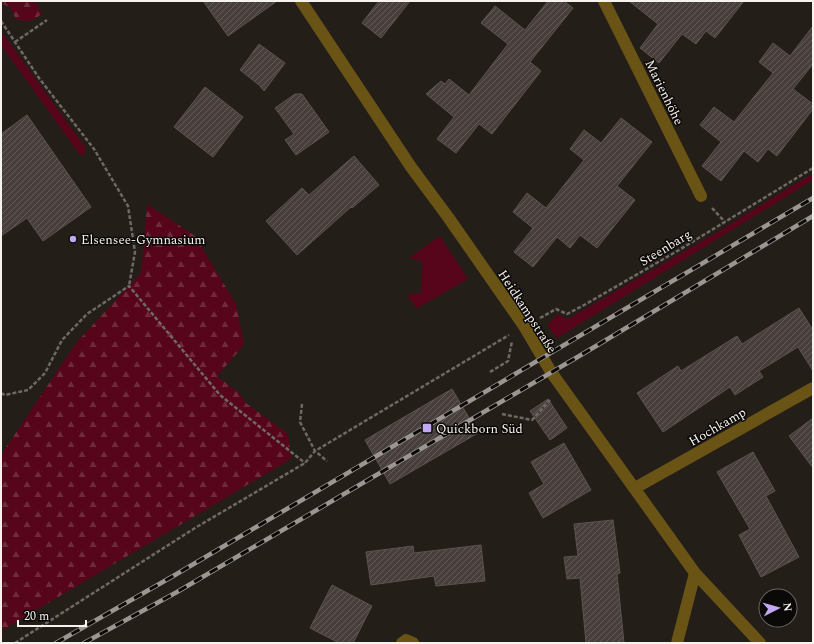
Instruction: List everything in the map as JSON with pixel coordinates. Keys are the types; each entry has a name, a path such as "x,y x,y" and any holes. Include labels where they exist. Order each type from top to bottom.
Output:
{"street":[{"name":"Heidkampstraße","path":"301,1 411,167 524,326 548,367 695,573 760,643"},
{"name":"Marienhöhe","path":"604,1 701,196"},
{"name":"Hochkamp","path":"635,488 813,388"},
{"path":"677,643 695,573"},
{"path":"402,643 406,640 413,643"}],"path":[{"path":"15,42 47,20"},
{"path":"1,21 38,78 94,149 128,206 135,252 129,286 87,314 62,340 44,373 28,390 6,395 1,393"},
{"name":"Steenbarg","path":"524,326 556,310 567,314 586,304 679,250 813,168"},
{"path":"129,286 220,396 305,462"},
{"path":"15,643 195,528 305,462 315,451 513,332 508,361 490,372"},
{"path":"502,414 532,420 552,397"},
{"path":"302,404 300,422 315,451 327,461"}],"green space":[{"path":"1,1 35,1 42,14 29,21 19,20 15,18 11,8 3,4"},
{"path":"3,34 85,147 85,153 83,155 80,155 1,45 1,35"},
{"path":"813,173 813,180 557,338 547,325 558,314 568,319 719,231"},
{"path":"147,204 195,236 236,304 244,345 217,376 239,393 246,403 288,434 291,459 1,631 1,455 76,343 141,273"},
{"path":"440,236 468,279 416,309 407,294 421,293 422,261 409,258"}],"building":[{"path":"203,1 277,1 228,36"},
{"path":"379,1 410,1 381,38 362,23"},
{"path":"548,1 564,1 573,8 530,62 541,71 492,134 479,124 456,153 437,139 454,117 426,94 441,81 445,84 449,79 469,95 508,44 481,23 495,6 525,30"},
{"path":"629,1 744,1 715,38 706,31 696,44 682,34 659,63 640,48 658,24"},
{"path":"813,26 813,64 793,89 813,104 813,109 777,156 768,149 758,162 744,151 721,181 702,166 721,142 700,125 714,107 734,122 773,73 759,62 773,43 790,56"},
{"path":"259,44 285,63 264,91 259,85 240,70"},
{"path":"205,87 243,117 213,157 174,127"},
{"path":"295,94 302,94 329,132 296,155 285,140 294,134 275,108"},
{"path":"27,115 91,207 43,241 27,218 1,236 1,134"},
{"path":"621,118 652,142 617,186 635,200 597,248 580,235 570,248 557,237 533,267 514,252 533,228 513,212 527,193 546,208 584,160 570,149 584,130 601,143"},
{"path":"354,156 379,185 352,208 351,207 297,255 266,221 302,188 309,195"},
{"path":"799,308 813,330 813,371 798,347 759,371 763,377 735,395 730,387 663,432 637,393 678,366 681,371 737,336 742,344"},
{"path":"452,389 478,433 390,484 365,440"},
{"path":"548,399 567,428 550,440 530,411"},
{"path":"813,418 813,468 789,436"},
{"path":"564,443 591,490 543,518 529,493 544,484 531,462"},
{"path":"753,452 775,491 766,496 799,557 761,577 739,535 750,529 717,472"},
{"path":"613,520 620,573 617,574 624,643 586,643 580,578 567,579 564,557 578,556 574,524"},
{"path":"481,545 485,581 436,586 434,576 371,585 366,552 413,546 414,553"},
{"path":"332,585 372,606 353,643 339,643 310,628"}],"railway":[{"path":"56,643 175,575 813,198"},
{"path":"84,643 177,592 586,352 813,216"}],"place":[{"name":"Elsensee-Gymnasium","path":"73,239"},
{"name":"Quickborn Süd","path":"427,428"}]}
